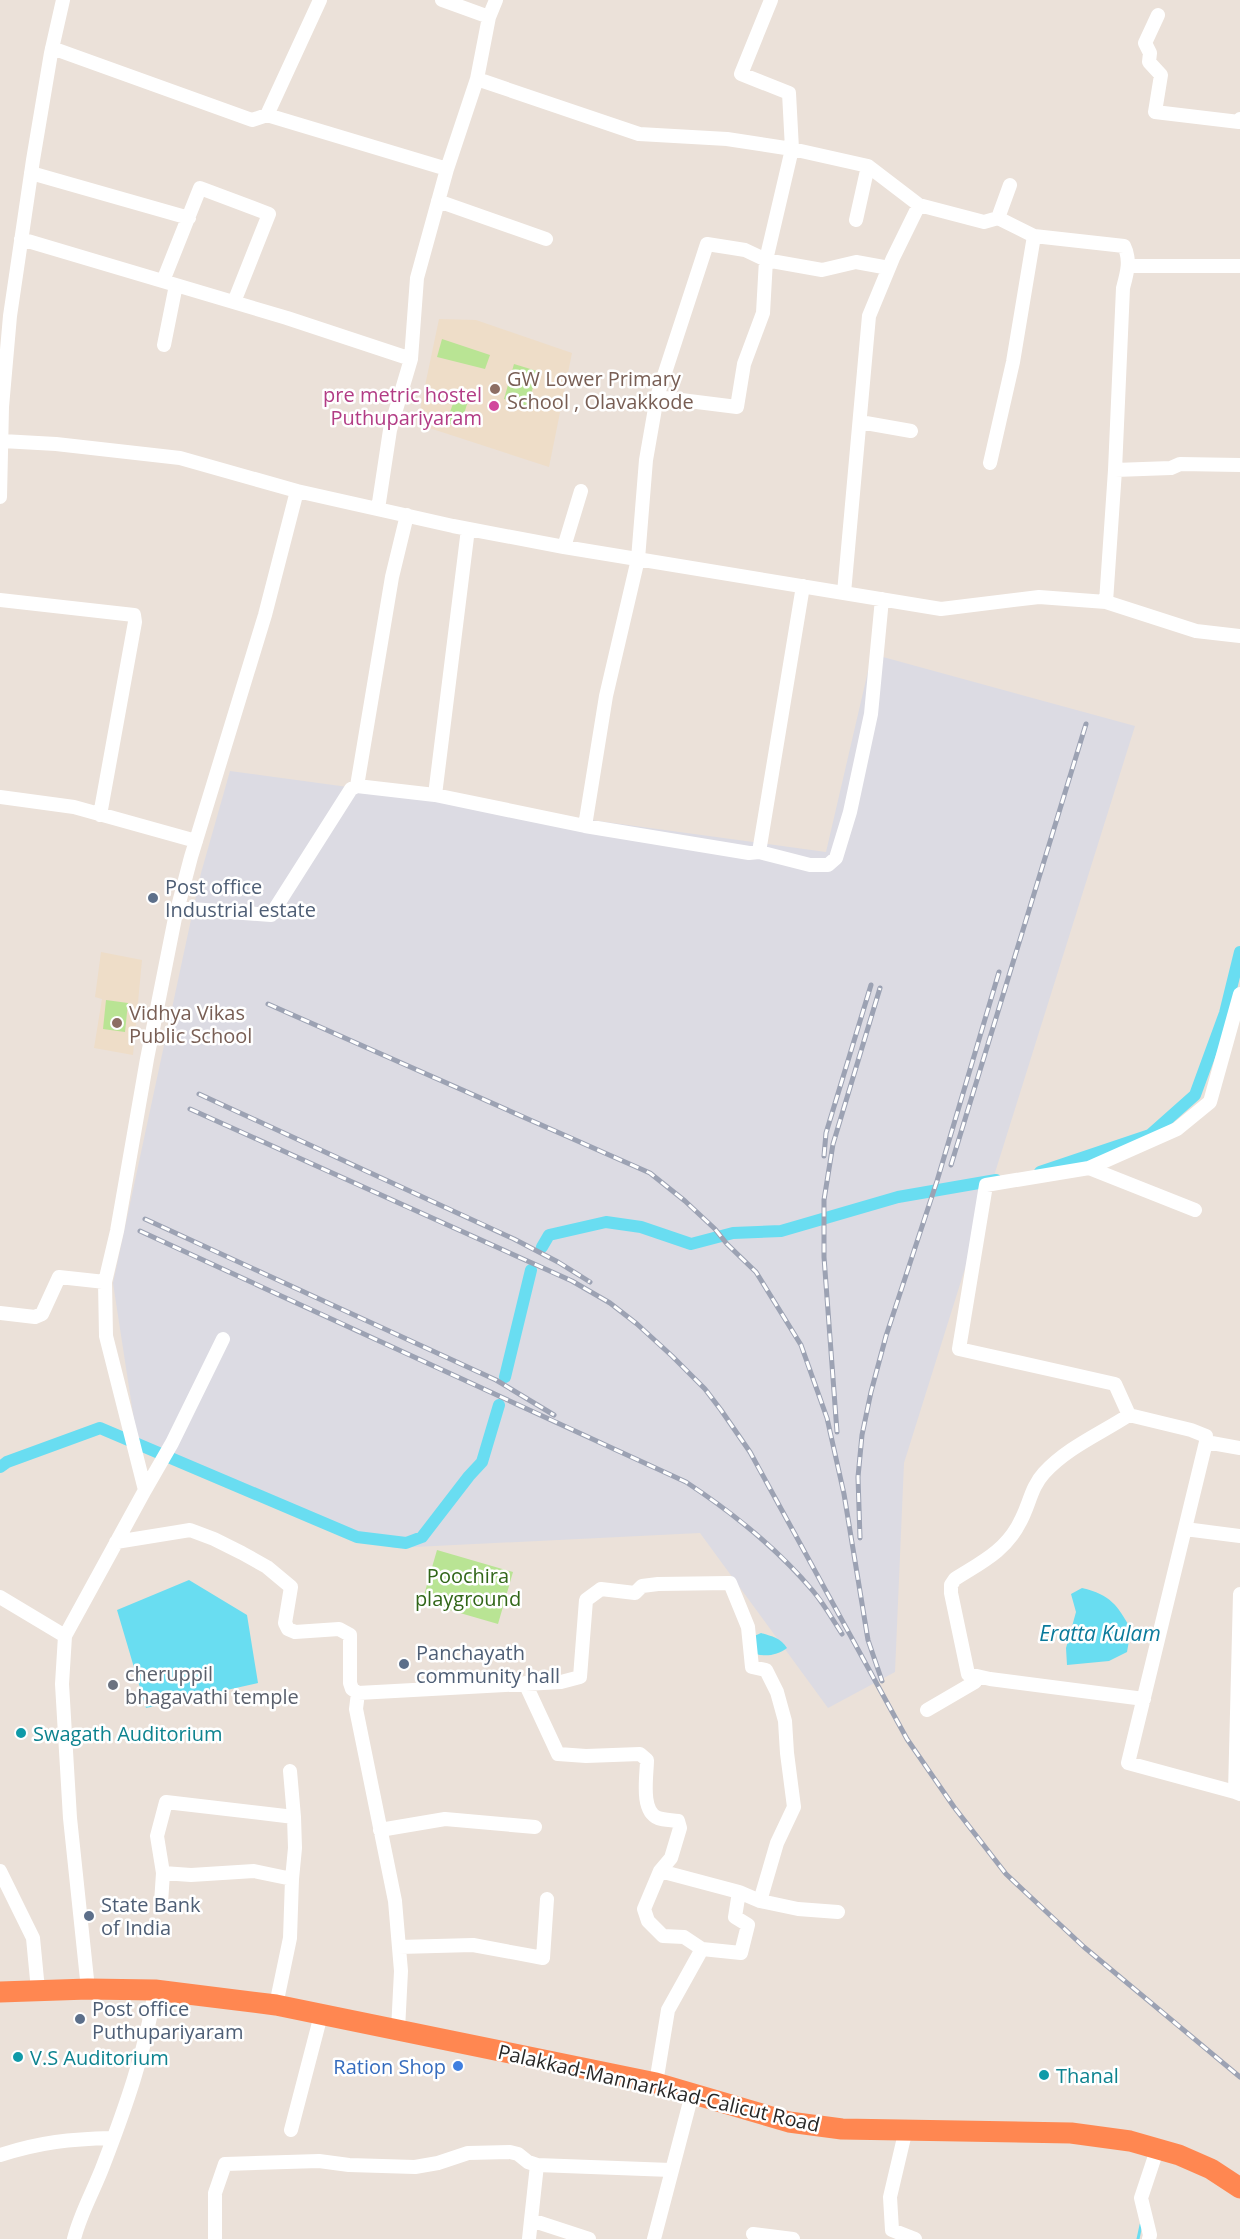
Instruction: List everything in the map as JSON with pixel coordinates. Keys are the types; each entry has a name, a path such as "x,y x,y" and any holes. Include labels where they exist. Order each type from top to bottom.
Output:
{"highway":[{"name":"Palakkad-Mannarkkad-Calicut Road","path":"0,1992 88,1989 155,1990 276,2005 656,2083 789,2122 842,2129 1071,2133 1130,2141 1158,2147 1211,2169 1240,2188"}],"street":[{"path":"0,488 5,315 21,239 52,48 63,0"},
{"path":"267,115 320,0"},
{"path":"442,0 489,17"},
{"path":"378,509 390,430 411,359 417,278 447,170 477,79 489,17 496,0"},
{"path":"657,397 737,406 744,364 763,314 766,260 792,149 789,93 741,74 771,0"},
{"path":"1158,15 1145,42 1150,53 1149,62 1161,75 1155,111 1239,122 1240,119"},
{"path":"52,48 252,120 267,115 447,170"},
{"path":"477,79 639,134 728,139 792,149 868,166 918,205 984,222 998,218 1034,236 1124,246 1129,266 1123,288 1106,602"},
{"path":"856,220 868,166"},
{"path":"31,173 189,218"},
{"path":"998,218 1010,185"},
{"path":"164,345 170,283 189,218 201,188 268,214 234,302"},
{"path":"438,201 546,239"},
{"path":"844,593 869,316 918,205"},
{"path":"990,463 1013,362 1034,236"},
{"path":"21,239 234,302 411,359"},
{"path":"585,826 606,696 638,559 646,460 657,397 705,246 707,244 745,250 766,260 822,270 856,262 889,268"},
{"path":"1129,266 1240,266"},
{"path":"860,422 911,431"},
{"path":"2,441 56,444 180,458 297,491 468,529 941,609 1039,597 1106,602 1196,631 1240,636"},
{"path":"1114,470 1171,468 1180,464 1240,465"},
{"path":"145,1490 106,1336 105,1282 117,1231 147,1059 178,908 196,841 265,615 297,491"},
{"path":"564,547 581,491"},
{"path":"357,786 392,577 406,515"},
{"path":"435,795 468,529"},
{"path":"759,852 803,586"},
{"path":"178,908 271,915 351,789 357,786 435,795 585,826 749,853 759,852 810,865 828,865 836,858 850,812 872,714 882,599"},
{"path":"0,600 134,615 135,622 100,815"},
{"path":"0,797 74,807 196,841"},
{"path":"1129,1415 1115,1384 959,1349 986,1185 1089,1168 1177,1129 1210,1102 1240,994"},
{"path":"1089,1168 1195,1210"},
{"path":"0,1313 35,1317 42,1314 59,1277 105,1282"},
{"path":"88,1989 70,1818 62,1684 65,1636 172,1443 223,1340"},
{"path":"927,1710 975,1682 968,1674 952,1599 951,1585 955,1579 994,1555 1010,1541 1042,1474 1065,1453 1129,1415 1191,1430 1206,1436 1206,1442 1128,1763 1237,1793 1240,1594"},
{"path":"1206,1442 1240,1448"},
{"path":"1185,1529 1240,1536"},
{"path":"116,1542 190,1530 214,1539 267,1567 291,1587 285,1623 288,1629 295,1632 339,1629 350,1635 350,1683 352,1689 358,1694 561,1682 580,1677 586,1600 601,1589 635,1593 642,1586 658,1584 730,1583 748,1627 752,1667 766,1671 777,1692 785,1721 786,1753 794,1806 777,1843 760,1901"},
{"path":"0,1597 65,1636"},
{"path":"971,1676 1144,1699"},
{"path":"525,1683 558,1754 586,1756 640,1754 647,1760 649,1811 657,1818 678,1821 680,1824 671,1858 660,1871 644,1909 648,1921 663,1936 684,1937 702,1949 741,1953 748,1925 735,1917 739,1892"},
{"path":"358,1694 356,1709 395,1901 401,1971 398,2030"},
{"path":"276,2005 290,1938 295,1848 290,1771"},
{"path":"161,1903 164,1873 157,1836 166,1802 294,1817"},
{"path":"380,1830 445,1819 535,1827"},
{"path":"0,1871 33,1938 38,1990"},
{"path":"164,1873 191,1875 254,1871 292,1879"},
{"path":"660,1871 739,1892 760,1901 798,1909 838,1912"},
{"path":"399,1947 473,1944 543,1958 547,1899"},
{"path":"656,2083 668,2010 702,1949"},
{"path":"74,2239 76,2228 103,2166 144,2047 155,1990"},
{"path":"291,2130 321,2015"},
{"path":"654,2239 692,2094"},
{"path":"906,2129 890,2197 889,2234 915,2239"},
{"path":"0,2155 62,2139 112,2138"},
{"path":"1149,2239 1141,2198 1158,2147"},
{"path":"215,2239 215,2193 225,2164 319,2161 349,2165 415,2167 438,2163 468,2153 510,2152 537,2165 671,2170"},
{"path":"528,2239 537,2165"},
{"path":"531,2220 589,2239"},
{"path":"753,2234 792,2239"}],"shaded area":[{"name":"GW Lower Primary School , Olavakkode","path":"439,319 476,320 572,353 549,467 417,424"},
{"path":"872,654 1135,726 904,1463 895,1672 828,1708 700,1533 394,1548 138,1446 113,1283 201,873 230,771 826,852"},
{"name":"Vidhya Vikas Public School","path":"101,952 142,960 133,1055 94,1048 102,999 95,997"}],"green space":[{"path":"442,339 490,355 485,369 437,357"},
{"path":"514,364 537,371 528,407 504,399"},
{"path":"458,390 470,395 460,426 446,423"},
{"path":"106,1000 128,1003 125,1032 103,1029"},
{"name":"Poochira playground","path":"437,1550 513,1572 498,1624 422,1602"}],"water":[{"path":"189,1580 247,1615 258,1683 146,1708 117,1610"},
{"name":"Eratta Kulam","path":"1082,1588 1107,1598 1122,1613 1131,1629 1127,1652 1109,1661 1067,1665 1066,1648 1076,1612 1071,1594"},
{"path":"761,1633 779,1640 787,1648 772,1655 756,1654 752,1637"}],"waterway":[{"path":"1040,1172 1150,1135 1195,1095 1225,1013 1240,952"},
{"path":"542,1247 549,1235 606,1222 641,1227 691,1244 733,1233 781,1231 898,1197 996,1180"},
{"path":"505,1377 531,1270"},
{"path":"0,1467 7,1462 100,1428 357,1537 406,1543 422,1537 482,1462 499,1405"},
{"path":"1138,2239 1141,2225"}],"railway":[{"path":"951,1165 1086,724"},
{"path":"860,1538 858,1477 862,1435 871,1392 886,1336 937,1181 999,972"},
{"path":"824,1156 826,1133 871,985"},
{"path":"837,1432 824,1257 824,1200 833,1144 880,988"},
{"path":"268,1004 650,1173 715,1229 756,1272 801,1345 827,1418 844,1494 868,1640 882,1681"},
{"path":"199,1094 514,1239 590,1282"},
{"path":"190,1109 572,1281 610,1303 672,1356 705,1389 750,1452 907,1739 954,1807 1006,1874 1084,1947 1240,2077"},
{"path":"145,1219 496,1380 554,1415"},
{"path":"140,1231 686,1482 721,1506 785,1560 817,1596 842,1634"}],"place":[{"name":"GW Lower Primary School , Olavakkode","path":"495,389"},
{"name":"pre metric hostel Puthupariyaram","path":"494,406"},
{"name":"Post office Industrial estate","path":"153,898"},
{"name":"Vidhya Vikas Public School","path":"117,1023"},
{"name":"Panchayath community hall","path":"404,1664"},
{"name":"cheruppil bhagavathi temple","path":"113,1685"},
{"name":"Swagath Auditorium","path":"21,1733"},
{"name":"State Bank of India","path":"89,1916"},
{"name":"Post office Puthupariyaram","path":"80,2019"},
{"name":"V.S Auditorium","path":"18,2057"},
{"name":"Ration Shop","path":"458,2066"},
{"name":"Thanal","path":"1044,2075"}]}
